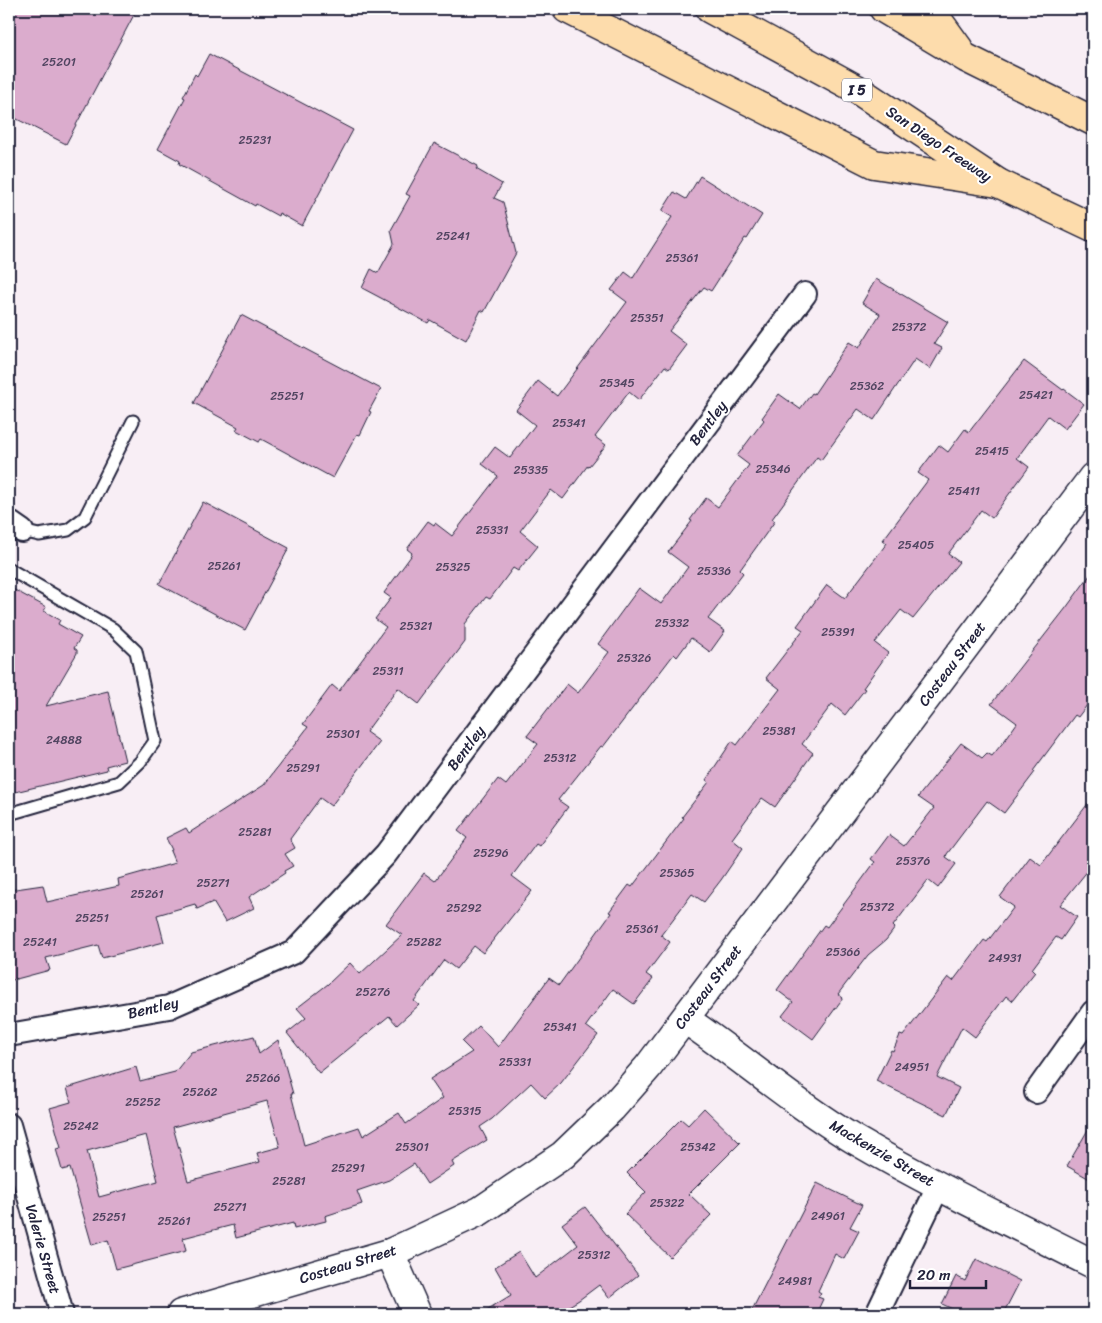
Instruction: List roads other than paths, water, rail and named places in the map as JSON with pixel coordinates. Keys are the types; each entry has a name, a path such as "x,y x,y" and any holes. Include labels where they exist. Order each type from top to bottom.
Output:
{"highway":[{"path":"567,9 874,164 998,183"},
{"name":"San Diego Freeway","path":"710,9 855,88 998,183 1093,228"},
{"path":"884,9 966,58 1093,120"},
{"path":"930,9 966,58"}],"street":[{"name":"Bentley","path":"9,1035 169,1007 294,952 386,854 805,294"},
{"name":"Costeau Street","path":"181,1314 390,1253 480,1211 563,1155 612,1108 648,1067 1093,477"},
{"path":"1036,1092 1093,1012"},
{"name":"Mackenzie Street","path":"685,1019 787,1095 847,1135 938,1185 1093,1264"},
{"name":"Valerie Street","path":"9,1125 62,1314"},
{"path":"877,1314 938,1185"},
{"path":"390,1253 417,1314"}],"lane":[{"path":"15,527 40,535 68,530 85,517 132,421"},
{"path":"9,569 113,629 136,651 155,741 140,762 119,782 9,814"}]}
